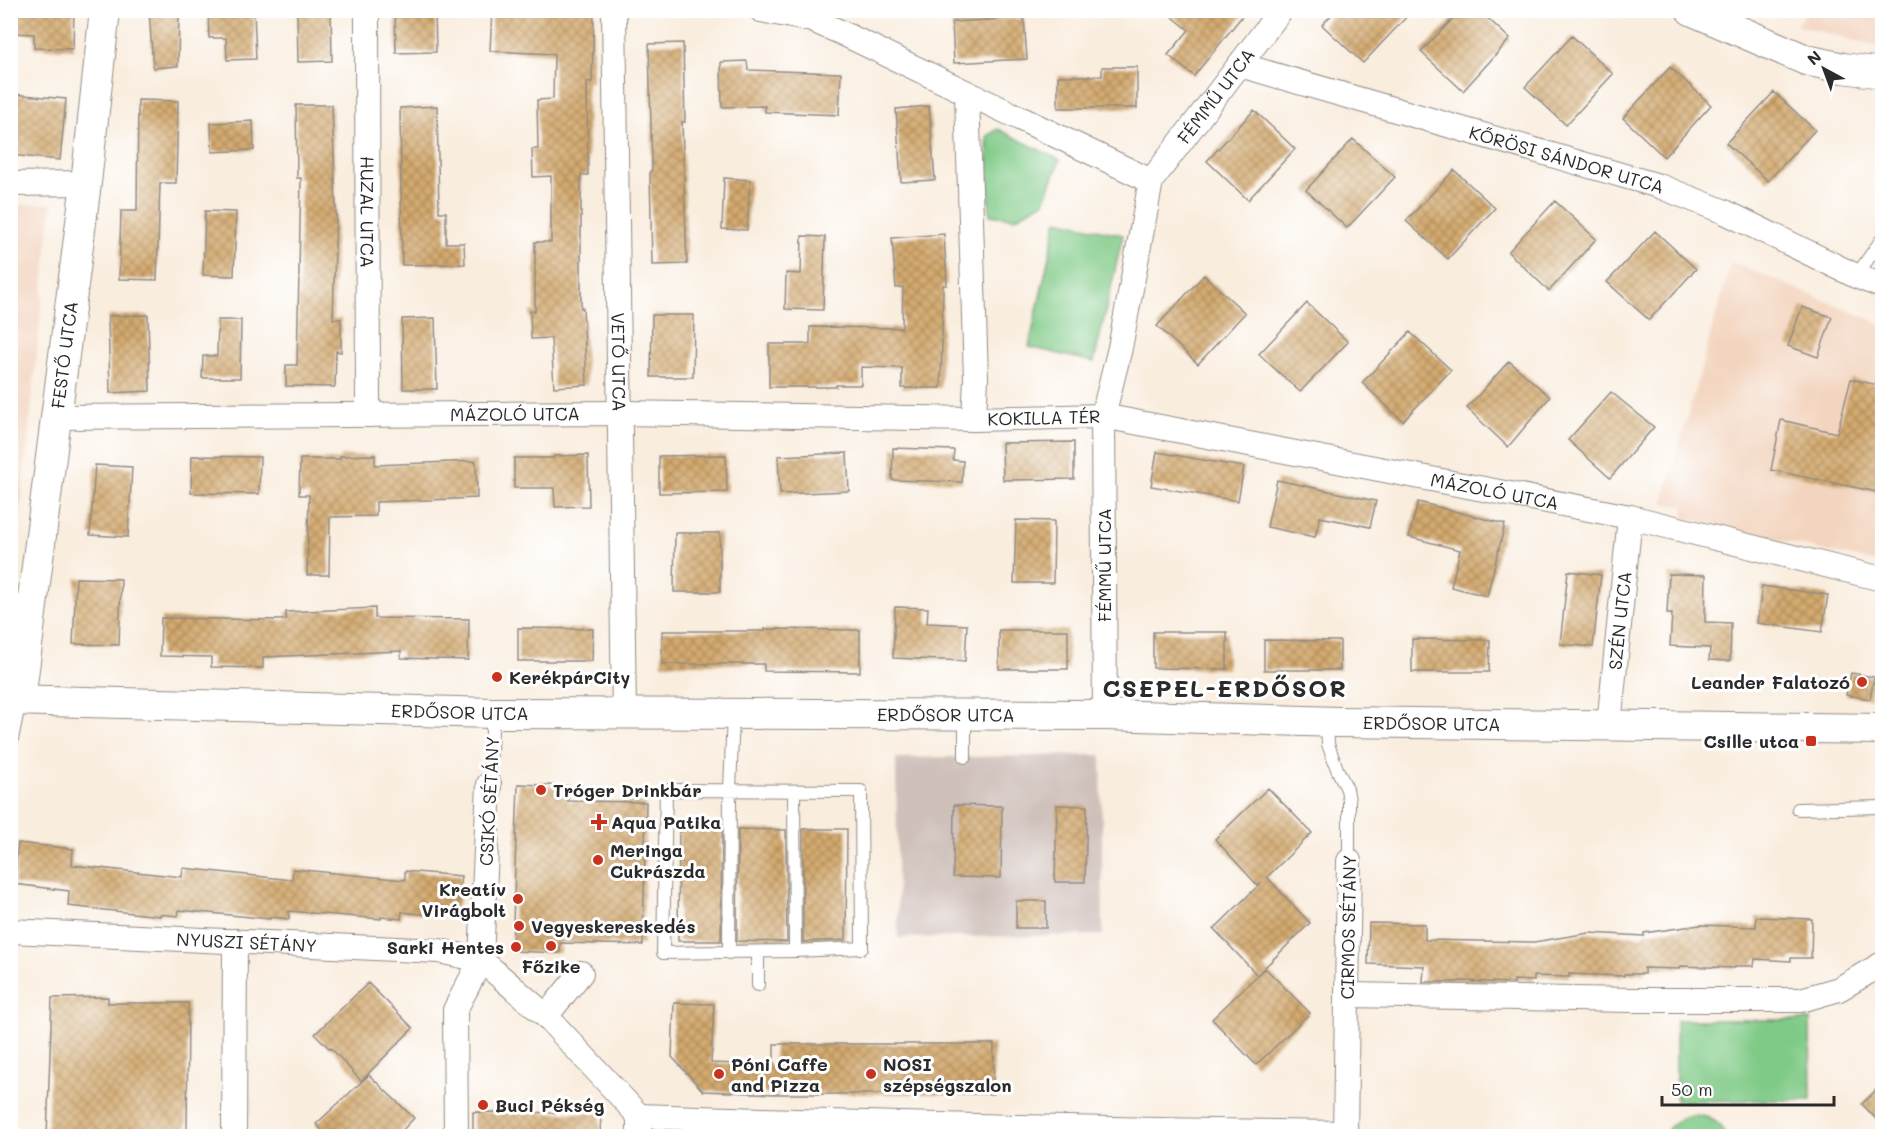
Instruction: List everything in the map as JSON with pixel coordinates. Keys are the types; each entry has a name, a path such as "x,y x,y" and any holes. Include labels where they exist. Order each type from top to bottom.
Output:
{"street":[{"name":"FESTŐ UTCA","path":"15,700 56,417 86,183 105,10"},
{"name":"HUZAL UTCA","path":"367,10 368,415"},
{"name":"VETŐ UTCA","path":"614,10 624,713"},
{"path":"761,10 812,20 840,32 1151,181"},
{"name":"FÉMMŰ UTCA","path":"1151,181 1281,10"},
{"path":"1691,10 1806,60 1882,73"},
{"name":"KŐRÖSI SÁNDOR UTCA","path":"1240,65 1659,186 1725,212 1856,276 1882,286"},
{"name":"KOKILLA TÉR","path":"967,94 976,379 974,419 1103,416 1120,348 1151,181"},
{"path":"10,184 86,183"},
{"name":"MÁZOLÓ UTCA","path":"56,417 621,413 974,419"},
{"name":"MÁZOLÓ UTCA","path":"1103,416 1630,517 1882,579"},
{"name":"FÉMMŰ UTCA","path":"1103,416 1105,715"},
{"name":"SZÉN UTCA","path":"1610,725 1630,517"},
{"name":"ERDŐSOR UTCA","path":"15,700 493,713 1105,715 1327,722 1882,729"},
{"name":"CSIKÓ SÉTÁNY","path":"456,1137 455,1010 481,960 489,784"},
{"name":"CIRMOS SÉTÁNY","path":"1346,1135 1349,861"},
{"name":"NYUSZI SÉTÁNY","path":"10,931 439,951 481,960"},
{"path":"234,1137 235,941"},
{"path":"481,960 546,1016 639,1126 804,1122 1064,1132 1346,1135"},
{"path":"1347,995 1632,1000 1801,1000 1839,989 1882,964"},
{"path":"546,1016 581,973"}],"lane":[{"path":"1856,276 1882,239"},
{"path":"10,749 15,700"},
{"name":"CSIKÓ SÉTÁNY","path":"489,784 493,713"},
{"path":"729,953 733,714"},
{"path":"964,757 965,715"},
{"name":"CIRMOS SÉTÁNY","path":"1327,722 1328,744 1347,789 1349,801 1349,861"},
{"path":"666,790 794,791 861,791 862,948 663,953 666,790"},
{"path":"794,791 795,951"},
{"path":"1798,808 1882,807"},
{"path":"758,952 758,985"}],"shaded area":[{"path":"1808,11 1882,11 1882,48 1796,25"},
{"path":"52,204 11,605 11,205"},
{"path":"1731,262 1882,324 1882,564 1683,518 1685,507 1663,503"},
{"path":"1101,755 1103,935 898,938 896,758"}],"green space":[{"path":"998,129 1060,160 1044,202 1015,218 990,215 987,136"},
{"path":"1057,220 1123,235 1094,362 1029,347"},
{"path":"1676,1020 1810,1020 1811,1100 1676,1101"},
{"path":"1691,1115 1712,1120 1720,1126 1725,1136 1664,1136 1675,1122"},
{"path":"639,1116 1151,1136 639,1136"}],"building":[{"path":"14,10 74,10 73,49 34,48 34,34 13,33"},
{"path":"149,10 179,10 178,66 153,68"},
{"path":"208,10 254,10 256,59 227,60 226,38 209,38"},
{"path":"297,10 331,10 332,61 298,62"},
{"path":"395,10 435,10 436,52 396,53"},
{"path":"492,10 594,10 592,82 587,82 588,175 581,175 581,308 583,308 587,385 554,387 551,338 531,339 530,311 535,311 535,242 551,242 551,176 533,177 532,149 538,149 537,100 553,99 554,54 490,51"},
{"path":"1164,10 1247,10 1194,76 1168,55 1189,30"},
{"path":"1336,10 1413,10 1363,63 1322,25"},
{"path":"1461,10 1479,10 1510,39 1463,91 1421,52"},
{"path":"1024,18 1027,59 954,63 952,22"},
{"path":"1572,36 1613,74 1566,125 1525,87"},
{"path":"683,43 685,122 682,122 687,264 652,265 649,44"},
{"path":"747,61 748,70 841,73 839,115 765,112 765,106 722,107 721,62"},
{"path":"1102,67 1137,67 1137,108 1058,108 1058,76 1102,76"},
{"path":"1670,67 1711,105 1664,157 1623,118"},
{"path":"1774,92 1815,130 1768,181 1726,143"},
{"path":"13,94 66,99 60,160 10,155"},
{"path":"138,100 178,101 176,183 160,183 157,280 119,279 121,211 137,211"},
{"path":"296,105 332,105 336,209 333,319 341,319 341,352 336,351 335,387 286,386 286,365 297,365 301,178 297,178"},
{"path":"437,106 439,212 446,212 446,243 464,243 465,264 402,265 400,108"},
{"path":"929,106 935,180 901,182 896,109"},
{"path":"1254,110 1295,149 1248,200 1207,161"},
{"path":"253,121 254,150 212,152 211,123"},
{"path":"1353,139 1395,177 1347,228 1306,190"},
{"path":"1454,170 1495,208 1448,259 1406,221"},
{"path":"724,178 750,180 747,230 722,229"},
{"path":"1555,201 1596,239 1549,291 1508,252"},
{"path":"205,211 236,212 234,276 203,275"},
{"path":"1655,231 1696,269 1649,320 1607,282"},
{"path":"944,234 947,285 943,285 941,388 902,388 902,368 861,367 861,385 769,387 769,344 810,344 810,327 902,328 903,287 896,288 892,238"},
{"path":"802,236 825,237 823,310 785,309 786,273 801,274"},
{"path":"1204,275 1245,313 1198,364 1157,326"},
{"path":"1307,303 1348,342 1300,392 1259,354"},
{"path":"1802,307 1832,317 1818,357 1788,346"},
{"path":"148,315 150,391 110,393 108,316"},
{"path":"652,315 694,315 693,377 651,377"},
{"path":"435,318 437,389 403,389 402,319"},
{"path":"218,320 241,320 240,378 202,378 203,356 217,356"},
{"path":"1410,332 1451,370 1403,421 1362,383"},
{"path":"1509,361 1550,397 1508,447 1467,408"},
{"path":"1851,379 1882,386 1882,493 1771,470 1781,420 1837,433"},
{"path":"1611,392 1654,427 1610,478 1568,440"},
{"path":"1074,442 1074,479 1003,480 1002,443"},
{"path":"893,448 954,450 953,460 963,461 962,482 892,480"},
{"path":"1157,452 1244,467 1238,501 1151,486"},
{"path":"847,453 849,491 780,494 778,456"},
{"path":"375,455 375,465 476,461 477,498 376,502 376,516 330,517 329,575 307,575 309,495 299,495 300,459 340,459 340,456"},
{"path":"588,455 589,506 555,507 554,488 514,488 514,458"},
{"path":"726,455 727,492 659,493 659,456"},
{"path":"192,456 260,457 259,494 191,493"},
{"path":"95,465 132,467 128,537 90,535"},
{"path":"1277,480 1376,501 1370,527 1320,517 1315,537 1267,527"},
{"path":"1418,502 1505,524 1487,596 1451,587 1460,550 1409,537"},
{"path":"1016,520 1054,521 1053,583 1014,583"},
{"path":"675,533 720,533 720,592 674,592"},
{"path":"1568,571 1601,575 1593,647 1560,644"},
{"path":"1669,574 1706,575 1705,622 1731,623 1730,661 1709,660 1710,648 1670,646 1672,614 1667,614"},
{"path":"76,578 121,579 119,645 73,644"},
{"path":"1762,586 1828,595 1822,632 1757,623"},
{"path":"895,607 928,608 927,623 967,625 965,661 893,658"},
{"path":"375,608 375,618 469,619 468,660 401,658 401,651 263,657 263,668 211,667 211,657 160,656 161,618 286,620 286,612"},
{"path":"518,628 593,629 592,661 518,661"},
{"path":"765,629 860,630 860,672 764,671 764,664 662,664 662,631 765,631"},
{"path":"999,630 1068,630 1068,669 999,669"},
{"path":"1153,632 1227,632 1227,669 1153,668"},
{"path":"1412,639 1490,640 1489,672 1412,672"},
{"path":"1264,640 1340,641 1340,670 1264,670"},
{"path":"1851,673 1874,677 1870,699 1846,695"},
{"path":"518,784 569,786 568,801 646,802 643,945 560,943 560,953 512,951"},
{"path":"1268,788 1312,833 1267,877 1310,923 1257,975 1214,929 1258,886 1215,839"},
{"path":"954,805 1002,806 1001,878 953,877"},
{"path":"1057,805 1087,806 1085,882 1055,882"},
{"path":"679,828 722,828 721,941 678,941"},
{"path":"738,829 786,830 787,942 737,941"},
{"path":"803,829 847,829 846,940 803,942"},
{"path":"18,843 73,849 72,865 182,877 183,868 292,880 293,869 405,880 405,871 461,876 457,915 438,913 437,916 402,912 401,919 381,917 381,919 289,911 289,919 270,917 270,919 179,910 178,916 160,914 160,916 68,906 69,891 14,884"},
{"path":"1016,901 1046,901 1046,928 1016,928"},
{"path":"1756,917 1812,919 1811,958 1791,958 1791,961 1755,959 1754,966 1735,966 1735,968 1680,966 1679,969 1644,968 1644,974 1624,974 1624,976 1569,974 1569,977 1534,976 1534,981 1514,980 1514,983 1423,982 1424,966 1368,964 1369,923 1425,924 1425,940 1534,942 1589,933 1644,936 1644,933 1700,925 1756,927"},
{"path":"1265,968 1310,1013 1256,1065 1212,1019"},
{"path":"368,983 413,1028 361,1081 315,1034"},
{"path":"108,997 108,1003 188,1003 187,1137 47,1137 52,998"},
{"path":"674,1003 714,1004 711,1063 774,1065 774,1044 994,1044 993,1094 774,1094 703,1091 672,1057"},
{"path":"369,1075 414,1118 396,1137 328,1137 316,1124"},
{"path":"1882,1084 1882,1125 1862,1104"},
{"path":"473,1112 601,1113 600,1137 473,1137"}],"place":[{"name":"KerékpárCity","path":"497,677"},
{"name":"Leander Falatozó","path":"1862,682"},
{"name":"Csille utca","path":"1811,741"},
{"name":"Tróger Drinkbár","path":"541,790"},
{"name":"Aqua Patika","path":"599,822"},
{"name":"Meringa Cukrászda","path":"598,860"},
{"name":"Kreatív Virágbolt","path":"518,899"},
{"name":"Vegyeskereskedés","path":"519,926"},
{"name":"Főzike","path":"551,946"},
{"name":"Sarki Hentes","path":"516,947"},
{"name":"Póni Caffe and Pizza","path":"719,1074"},
{"name":"NOSI szépségszalon","path":"871,1074"},
{"name":"Buci Pékség","path":"483,1105"}],"district":[{"name":"CSEPEL-ERDŐSOR","path":"1225,687"}]}
